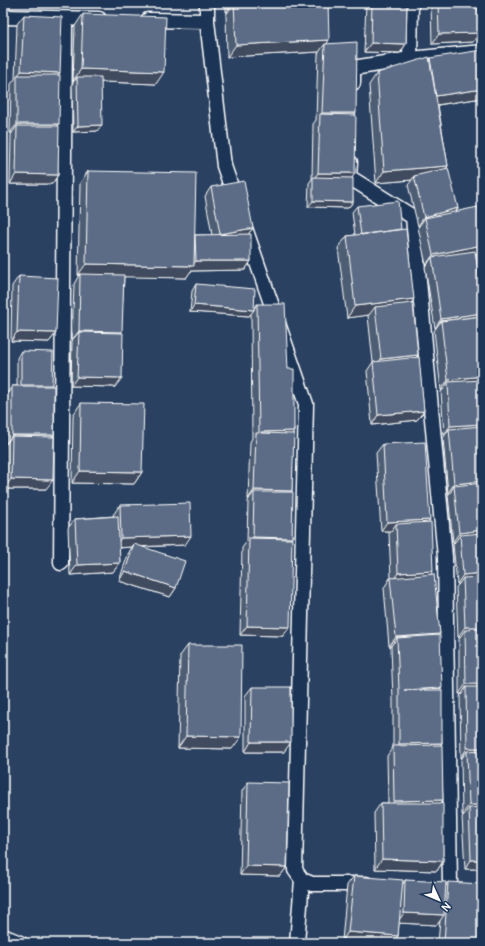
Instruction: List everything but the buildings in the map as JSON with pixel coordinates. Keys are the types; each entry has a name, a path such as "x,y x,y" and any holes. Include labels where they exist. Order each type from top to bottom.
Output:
{"street":[{"path":"207,3 207,21 224,166 306,404 295,870 302,880 312,884 381,884"},
{"path":"410,59 411,3"},
{"path":"3,18 113,20"},
{"path":"60,563 65,19"},
{"path":"136,20 207,21"},
{"path":"352,99 353,68 410,59 482,52"},
{"path":"350,146 349,177 413,217 445,557 450,885"},
{"path":"296,943 302,880"},
{"path":"435,885 466,886"},
{"path":"3,936 20,943"}]}
